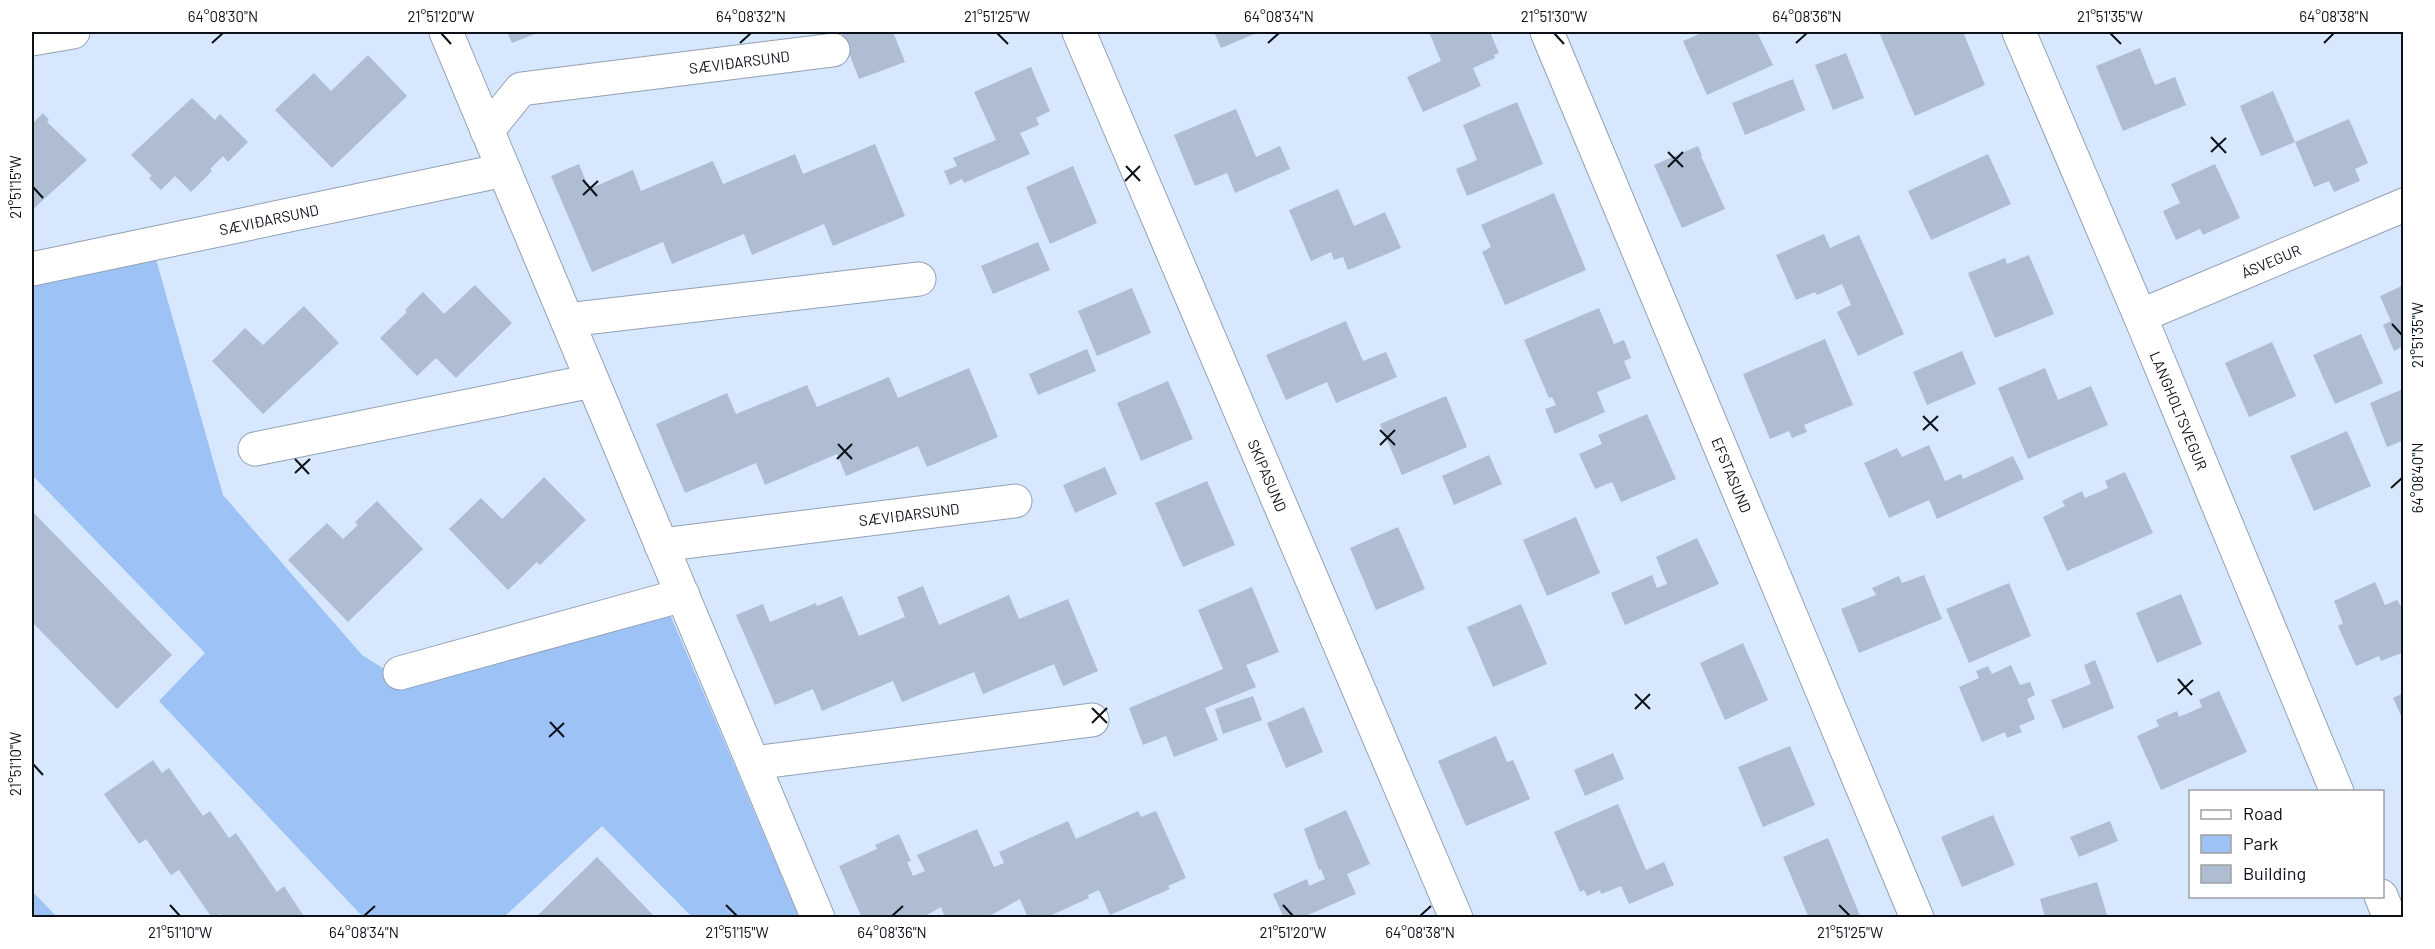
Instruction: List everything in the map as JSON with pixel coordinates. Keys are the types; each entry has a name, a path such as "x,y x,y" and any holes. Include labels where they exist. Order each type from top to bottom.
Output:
{"street":[{"path":"32,39 72,32"},
{"path":"446,32 818,918"},
{"name":"SKIPASUND","path":"1079,32 1456,918"},
{"name":"EFSTASUND","path":"1546,32 1917,918"},
{"name":"LANGHOLTSVEGUR","path":"2019,32 2140,316 2336,790"},
{"name":"SÆVIÐARSUND","path":"487,131 521,89 833,50"},
{"name":"SÆVIÐARSUND","path":"32,269 504,170"},
{"name":"ÁSVEGUR","path":"2140,316 2403,205"},
{"path":"567,320 919,279"},
{"path":"255,449 592,381"},
{"name":"SÆVIÐARSUND","path":"661,545 1015,501"},
{"path":"400,673 682,595"},
{"path":"753,764 1092,720"},
{"path":"2381,898 2390,918"}],"green space":[{"path":"155,256 223,495 362,655 411,686 666,605 799,917 692,917 602,826 504,917 363,917 159,701 205,653 32,475 32,286"},
{"path":"32,891 57,917 32,917"}],"building":[{"path":"507,32 540,32 512,43"},
{"path":"841,32 893,32 905,62 859,79"},
{"path":"1214,32 1259,32 1221,48"},
{"path":"1429,32 1490,32 1499,53 1494,55 1495,58 1473,68 1481,86 1423,112 1407,77 1441,61"},
{"path":"1704,32 1757,32 1773,65 1707,95 1683,41"},
{"path":"1879,32 1963,32 1985,85 1915,116"},
{"path":"2140,48 2155,85 2175,77 2186,105 2123,131 2096,66"},
{"path":"1846,53 1864,98 1833,110 1815,65"},
{"path":"368,55 407,96 332,168 275,110 314,73 331,91"},
{"path":"1031,67 1050,111 1036,118 1039,125 1020,133 1030,154 964,183 962,179 950,185 944,171 957,166 953,158 996,140 974,92"},
{"path":"1793,79 1805,110 1745,135 1732,103"},
{"path":"2273,91 2295,142 2261,156 2240,106"},
{"path":"192,98 215,120 220,114 248,142 228,162 223,156 191,192 175,176 161,190 149,178 152,176 131,155"},
{"path":"1517,102 1543,164 1467,196 1456,169 1477,160 1463,125"},
{"path":"1236,109 1256,157 1280,146 1290,169 1235,193 1227,173 1195,186 1174,135"},
{"path":"43,113 49,120 47,122 87,160 32,210 32,124"},
{"path":"2349,119 2368,163 2355,169 2360,181 2334,192 2329,181 2314,187 2295,142"},
{"path":"875,144 905,216 833,246 824,224 752,255 744,234 672,264 663,242 592,272 551,176 579,164 589,189 633,170 641,191 713,161 723,184 795,154 803,174"},
{"path":"1698,146 1725,209 1682,228 1654,165"},
{"path":"1988,154 2011,204 1931,240 1908,191"},
{"path":"2215,164 2240,218 2203,235 2200,229 2176,240 2163,211 2180,203 2171,184"},
{"path":"1073,166 1097,223 1050,244 1026,187"},
{"path":"1338,189 1354,226 1385,212 1401,248 1348,270 1343,257 1334,260 1331,252 1311,261 1289,210"},
{"path":"1554,193 1586,270 1505,305 1482,252 1491,247 1481,225"},
{"path":"1824,234 1830,248 1859,235 1904,334 1858,356 1837,312 1851,305 1842,284 1817,295 1815,292 1796,300 1776,255"},
{"path":"1038,242 1050,270 993,294 981,266"},
{"path":"2029,255 2054,314 1995,338 1968,273 2005,258 2007,264"},
{"path":"475,285 512,323 456,378 436,358 417,376 380,338 407,312 405,310 423,292 444,314"},
{"path":"2404,285 2404,352 2401,347 2394,351 2383,325 2391,321 2380,296"},
{"path":"1132,288 1151,333 1097,356 1078,311"},
{"path":"304,306 339,343 263,414 212,361 245,328 263,345"},
{"path":"1599,308 1614,344 1624,340 1631,358 1624,361 1631,378 1597,392 1605,412 1555,434 1545,409 1556,405 1552,397 1549,398 1524,340"},
{"path":"1346,321 1363,361 1386,352 1397,377 1336,403 1327,382 1286,400 1266,355"},
{"path":"2361,334 2383,383 2335,404 2313,355"},
{"path":"1825,339 1853,405 1804,425 1807,432 1792,438 1789,431 1770,439 1743,374"},
{"path":"2272,342 2296,396 2249,417 2225,363"},
{"path":"1087,349 1096,371 1038,395 1029,374"},
{"path":"1962,351 1976,384 1927,405 1913,372"},
{"path":"969,368 998,437 927,467 918,446 846,476 837,454 765,485 756,463 685,493 656,424 727,393 736,414 807,385 817,407 889,377 898,398"},
{"path":"2045,368 2058,400 2091,386 2108,425 2028,459 1998,388"},
{"path":"1168,381 1193,439 1141,461 1117,403"},
{"path":"2403,389 2404,440 2387,447 2370,403"},
{"path":"1446,396 1467,447 1402,475 1380,424"},
{"path":"1647,414 1676,479 1621,502 1612,482 1595,489 1579,454 1602,444 1598,435"},
{"path":"2347,431 2371,486 2314,511 2290,456"},
{"path":"1929,445 1945,481 1961,474 1963,479 2013,456 2024,479 1937,519 1929,500 1889,518 1864,463 1897,448 1902,457"},
{"path":"1489,455 1502,484 1454,505 1442,476"},
{"path":"1105,467 1117,494 1075,513 1063,485"},
{"path":"2125,472 2153,533 2067,571 2043,517 2065,506 2062,501 2082,491 2085,498 2108,488 2105,481"},
{"path":"544,477 586,520 540,565 537,562 508,590 449,529 481,498 502,519"},
{"path":"1207,481 1235,545 1183,567 1155,503"},
{"path":"377,501 423,549 348,622 288,560 327,523 343,539 358,525 355,522"},
{"path":"32,511 172,655 117,709 32,622"},
{"path":"1576,517 1600,573 1547,596 1523,540"},
{"path":"1398,527 1425,589 1376,610 1350,548"},
{"path":"1697,538 1719,584 1625,625 1611,593 1652,575 1657,588 1667,584 1656,557"},
{"path":"1924,575 1942,619 1859,653 1841,609 1876,595 1872,588 1899,576 1902,583"},
{"path":"2375,582 2385,605 2397,600 2404,611 2404,644 2401,645 2404,652 2381,661 2379,656 2356,666 2338,626 2343,623 2334,601"},
{"path":"2009,583 2031,636 1969,663 1946,609"},
{"path":"923,586 939,625 1009,595 1019,619 1068,599 1098,671 1063,686 1054,664 983,694 974,672 902,702 893,681 822,711 813,689 775,705 736,615 763,604 770,622 816,603 817,606 842,596 859,636 905,617 897,597"},
{"path":"1252,587 1279,652 1246,665 1256,687 1205,708 1218,740 1174,757 1166,736 1143,745 1129,708 1223,669 1198,610"},
{"path":"2181,594 2202,644 2157,663 2136,613"},
{"path":"1521,604 1547,664 1493,687 1467,627"},
{"path":"1743,643 1768,700 1725,720 1700,663"},
{"path":"2095,660 2114,708 2063,729 2051,700 2091,684 2084,665"},
{"path":"2011,665 2020,685 2030,682 2035,695 2027,699 2035,719 2019,726 2022,732 2007,738 2005,732 1982,742 1959,687 1979,678 1976,671 1988,666 1992,674"},
{"path":"2219,691 2247,752 2161,790 2137,736 2159,726 2156,720 2177,711 2179,717 2202,707 2199,700"},
{"path":"2404,693 2404,722 2393,698"},
{"path":"1253,696 1262,720 1223,734 1215,709"},
{"path":"1304,707 1323,752 1286,768 1267,723"},
{"path":"1496,736 1507,762 1513,760 1530,799 1466,826 1438,761"},
{"path":"1790,746 1815,805 1763,827 1738,767"},
{"path":"1613,753 1624,779 1585,796 1574,770"},
{"path":"153,760 162,773 169,768 203,816 210,811 229,838 236,833 277,892 284,886 305,918 223,918 221,914 212,918 179,870 171,875 146,839 139,844 104,794"},
{"path":"1618,804 1646,870 1664,862 1674,885 1629,904 1621,886 1601,894 1600,890 1587,896 1584,890 1580,892 1554,832"},
{"path":"1346,810 1370,864 1347,874 1356,894 1301,918 1284,918 1273,894 1307,879 1309,886 1325,879 1321,869 1319,870 1304,829"},
{"path":"1138,811 1141,817 1156,811 1186,878 1168,886 1170,889 1110,915 1099,890 1088,895 1089,898 1045,918 1028,918 1020,899 986,918 945,918 941,907 922,918 862,918 839,866 877,849 875,845 899,834 911,861 907,862 913,876 925,871 917,855 977,829 994,867 1004,863 999,852 1068,821 1076,839"},
{"path":"1993,815 2015,865 1962,887 1941,837"},
{"path":"2110,821 2118,841 2079,857 2070,837"},
{"path":"1828,838 1861,918 1809,918 1783,857"},
{"path":"597,857 653,915 650,918 535,918"},
{"path":"2097,882 2108,918 2045,918 2040,899"}]}
